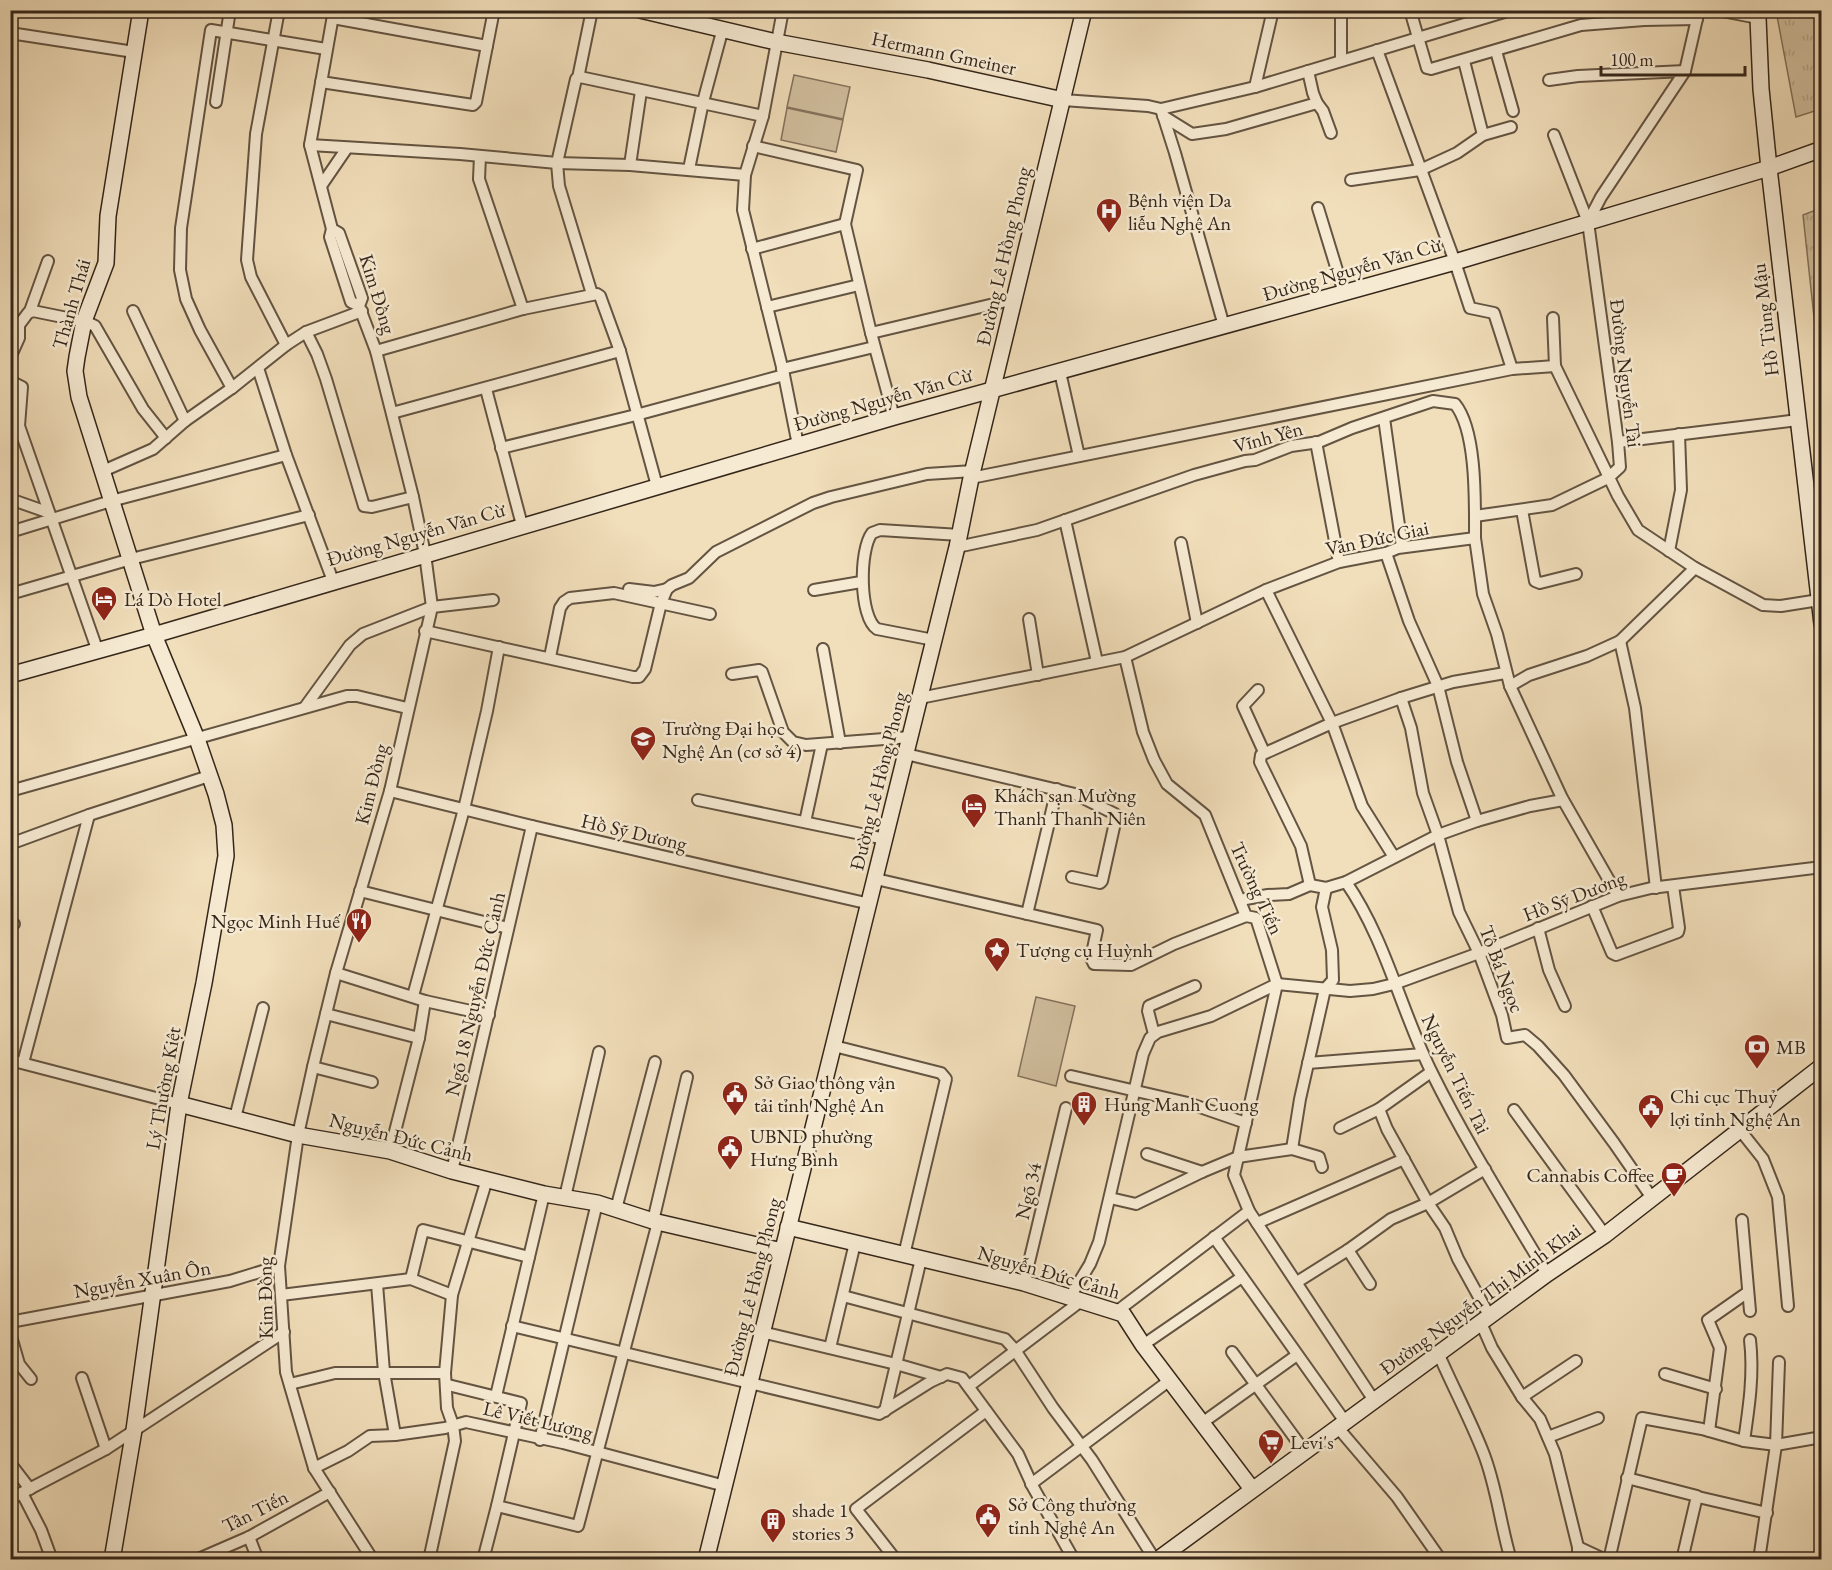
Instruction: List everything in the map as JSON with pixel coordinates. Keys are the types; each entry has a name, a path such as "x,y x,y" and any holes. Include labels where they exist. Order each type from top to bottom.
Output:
{"main road":[{"name":"Thành Thái","path":"141,10 108,216 106,263 84,321 75,371 79,397 154,635"},
{"name":"Hermann Gmeiner","path":"640,10 776,42 928,70 1062,100"},
{"name":"Đường Lê Hồng Phong","path":"706,1560 870,904 1084,10"},
{"name":"Hồ Tùng Mậu","path":"1759,14 1761,89 1769,168 1821,624"},
{"name":"Đường Nguyễn Văn Cừ","path":"10,675 154,635 333,580 894,417 1455,262 1769,168 1821,149"},
{"name":"Lý Thường Kiệt","path":"112,1560 134,1430 179,1104 204,982 226,856 222,817 197,739 154,635"},
{"name":"Đường Nguyễn Thị Minh Khai","path":"1156,1560 1547,1274 1605,1235 1821,1066"},
{"name":"Nguyễn Đức Cảnh","path":"179,1104 298,1135 390,1151 452,1171 544,1194 597,1203 655,1222 782,1251"},
{"name":"Nguyễn Đức Cảnh","path":"788,1227 1024,1283 1123,1314 1143,1345 1252,1489"}],"street":[{"path":"216,102 230,10"},
{"path":"279,10 256,134 247,260 251,277 286,345"},
{"path":"321,82 473,105 476,102 494,10"},
{"path":"592,10 557,164 559,186 592,294"},
{"path":"783,10 763,116 744,175 743,210 783,372 798,445"},
{"path":"1255,87 1274,10"},
{"path":"1341,10 1341,60"},
{"path":"1410,10 1428,69 1464,61 1581,25 1698,15 1685,71 1601,197 1588,222"},
{"path":"1162,113 1510,10"},
{"path":"1717,10 1759,14"},
{"path":"321,186 310,145 333,14 487,46"},
{"path":"689,169 703,102 723,28"},
{"path":"232,388 186,299 180,270 181,228 211,30 326,49"},
{"path":"10,33 134,52"},
{"path":"1377,50 1470,308 1494,313 1512,369"},
{"path":"1496,51 1513,111"},
{"path":"1464,61 1483,135"},
{"path":"1308,71 1313,93 1331,133"},
{"path":"1550,80 1578,76 1685,71"},
{"path":"578,78 763,116"},
{"path":"630,165 641,91"},
{"path":"1062,100 1148,106 1192,134 1226,129 1317,103"},
{"path":"1162,113 1224,326"},
{"path":"1351,180 1420,170 1457,153 1483,135 1511,127"},
{"name":"Đường Nguyễn Tài","path":"1554,135 1588,222 1620,467 1608,478"},
{"path":"310,145 480,156 557,164 689,169 744,175"},
{"path":"753,146 857,170 846,224 874,347 894,417"},
{"path":"321,186 347,148"},
{"path":"480,156 479,179 524,309"},
{"name":"Kim Đồng","path":"321,186 332,230 330,237 348,275 351,302 360,308 376,351 413,497 425,554 432,607 407,708 390,791 336,973 313,1067 298,1135 279,1266 286,1372 314,1468 373,1560"},
{"path":"1318,208 1344,293"},
{"path":"752,249 846,224"},
{"path":"10,358 19,338 19,325 30,311 48,261"},
{"path":"767,307 859,285"},
{"path":"376,351 524,309 597,294 620,351 657,486"},
{"path":"871,333 1015,299"},
{"path":"103,471 153,449 185,421 306,332 360,308"},
{"path":"30,311 84,321 99,329 142,409 166,438"},
{"path":"133,311 185,421"},
{"path":"10,316 19,325"},
{"path":"1553,318 1555,366 1608,478 1638,530 1695,568 1763,605 1781,606 1819,600"},
{"path":"306,332 326,379 364,506 372,507 413,497"},
{"path":"501,448 636,415 874,347"},
{"path":"392,413 620,351"},
{"path":"629,589 654,592 667,589 689,578 722,549 813,503 831,497 927,474 972,475 1079,456 1512,369 1555,366"},
{"path":"258,368 286,455 333,580"},
{"path":"1060,372 1079,456"},
{"path":"10,381 22,387 19,426 97,650"},
{"path":"486,389 522,525"},
{"name":"Vĩnh Yên","path":"861,582 868,539 874,531 958,541 1037,530 1194,475 1255,460 1291,446 1316,442 1433,401 1455,404 1462,413 1474,464 1475,538"},
{"path":"1384,418 1402,547"},
{"path":"1618,442 1798,420"},
{"path":"1669,551 1681,490 1679,434"},
{"path":"1316,442 1339,562"},
{"path":"10,532 49,516 286,455"},
{"path":"1475,516 1552,505 1608,478"},
{"path":"10,499 49,516"},
{"path":"1522,510 1535,581 1540,583 1576,574"},
{"path":"10,594 131,559 309,515"},
{"path":"1065,520 1097,662"},
{"path":"1475,538 1483,594 1497,634 1510,686 1563,800 1618,896"},
{"name":"Văn Đức Giai","path":"920,698 1125,657 1266,590 1339,562 1386,553 1402,547 1475,538"},
{"path":"1181,543 1197,623"},
{"path":"1386,553 1409,621 1438,686 1457,762 1477,820"},
{"path":"1510,686 1529,675 1620,642 1695,568"},
{"path":"814,590 861,582 874,627 934,640"},
{"path":"425,631 639,677 645,669 661,603 667,589"},
{"path":"1266,590 1332,723 1362,806 1394,857"},
{"path":"550,657 560,608 566,600 614,593 710,614"},
{"path":"305,707 358,638 369,631 432,607 493,600"},
{"path":"1029,619 1038,675"},
{"path":"1620,642 1635,708 1656,888"},
{"path":"413,996 465,809 499,647"},
{"path":"824,649 840,743"},
{"name":"Trường Tiến","path":"1125,657 1143,732 1154,760 1167,784 1205,815 1246,915 1256,918 1276,984 1234,1176 1249,1211 1375,1402"},
{"path":"732,674 759,670 762,672 785,735 797,744 910,737"},
{"path":"1310,885 1301,846 1260,762 1261,755 1332,723 1401,698 1465,679 1505,673"},
{"path":"1258,690 1243,708 1264,752"},
{"path":"10,791 353,695 407,708"},
{"name":"Tô Bá Ngọc","path":"1401,698 1412,728 1424,793 1459,912 1479,953 1502,1015 1507,1038 1525,1035 1538,1046 1564,1076 1652,1198"},
{"path":"805,822 822,744"},
{"path":"906,754 1057,789 1087,798 1115,814 1102,882 1072,877"},
{"path":"10,844 89,815 209,776"},
{"path":"1027,914 1057,789"},
{"name":"Hồ Sỹ Dương","path":"390,791 870,904"},
{"path":"698,800 885,839"},
{"path":"1240,900 1289,894 1310,885 1326,888 1346,882 1438,835 1477,820 1563,800"},
{"path":"23,1063 89,815"},
{"name":"Ngõ 18 Nguyễn Đức Cảnh","path":"452,1171 531,826"},
{"name":"Hồ Sỹ Dương","path":"1276,984 1350,991 1394,984 1479,953 1618,896 1656,888 1821,867"},
{"path":"876,879 1097,930 1091,958 1094,964 1131,965 1174,944 1246,915"},
{"name":"Nguyễn Tiến Tài","path":"1346,882 1376,935 1431,1072 1547,1274"},
{"path":"1592,906 1612,953 1616,955 1678,932 1673,886"},
{"path":"1292,1149 1300,1099 1325,989 1334,980 1332,950 1322,907 1326,888"},
{"path":"360,891 508,928"},
{"path":"1538,928 1550,970 1565,1006"},
{"path":"336,973 426,1001 489,1016"},
{"path":"969,1386 1075,1299 1095,1253 1145,1048 1154,1034 1212,1016 1276,984"},
{"path":"1154,1034 1148,1011 1149,1006 1195,986"},
{"path":"390,1151 419,1038 426,1001"},
{"path":"235,1118 263,1008"},
{"path":"326,1014 419,1038"},
{"path":"834,1046 940,1073 946,1079 904,1255"},
{"path":"565,1197 598,1052"},
{"path":"1308,1062 1423,1054"},
{"name":"Nguyễn Đức Cảnh","path":"10,1060 179,1104"},
{"path":"616,1209 655,1062"},
{"path":"313,1067 372,1082"},
{"path":"1340,1128 1379,1109 1431,1072"},
{"path":"1071,1076 1188,1103 1246,1123"},
{"path":"497,1506 578,1526 624,1353 687,1077"},
{"name":"Ngõ 34","path":"1024,1283 1066,1108"},
{"path":"1379,1109 1387,1129 1428,1203 1445,1228 1485,1320 1492,1348 1522,1397 1540,1419 1548,1437 1555,1454 1578,1547 1578,1560"},
{"path":"1514,1110 1605,1235"},
{"path":"1740,1130 1763,1159 1778,1197 1788,1305"},
{"path":"1110,1198 1136,1204 1238,1157 1292,1149 1319,1157 1322,1167"},
{"path":"1147,1154 1202,1172"},
{"path":"1257,1223 1404,1159"},
{"path":"1297,1282 1348,1250 1390,1219 1428,1203 1485,1169"},
{"path":"429,1560 453,1450 453,1425 447,1408 446,1373 452,1295 487,1179"},
{"path":"495,1396 544,1194"},
{"path":"540,1440 597,1203"},
{"path":"1116,1312 1249,1211"},
{"path":"1742,1220 1750,1311"},
{"path":"411,1279 423,1230 529,1257"},
{"path":"1214,1237 1297,1355 1342,1426 1397,1497 1441,1560"},
{"path":"830,1348 855,1243"},
{"path":"1348,1250 1370,1284"},
{"path":"885,1411 921,1259"},
{"name":"Nguyễn Xuân Ôn","path":"10,1322 231,1281 279,1266"},
{"path":"1143,1345 1242,1277"},
{"path":"281,1295 411,1279 452,1295"},
{"path":"377,1284 384,1372 395,1435"},
{"path":"1709,1431 1720,1348 1708,1320 1748,1292"},
{"path":"843,1296 1005,1339 1082,1446 1156,1560"},
{"path":"512,1326 879,1414 947,1374 962,1377 1018,1454 1031,1484 1074,1560"},
{"path":"10,1499 106,1449 284,1332"},
{"path":"762,1332 941,1377"},
{"path":"10,1334 19,1364 31,1379"},
{"path":"1744,1441 1750,1401 1750,1340"},
{"path":"1232,1352 1305,1452"},
{"path":"1202,1423 1297,1355"},
{"path":"1439,1355 1484,1452 1497,1495 1511,1560"},
{"path":"1522,1397 1576,1361"},
{"path":"1759,1560 1776,1445 1779,1362"},
{"path":"290,1384 335,1373 446,1373"},
{"path":"1665,1374 1716,1389"},
{"path":"82,1378 106,1449"},
{"path":"1031,1484 1170,1380"},
{"path":"447,1385 521,1403 483,1560"},
{"path":"896,1560 856,1509 987,1411"},
{"path":"1548,1437 1598,1418"},
{"path":"1578,1547 1608,1560 1642,1418 1709,1431 1744,1441 1776,1445 1821,1437"},
{"name":"Lê Viết Lượng","path":"314,1468 348,1451 370,1436 445,1428 466,1422 540,1440 563,1443 725,1486"},
{"path":"10,1463 26,1491 52,1560"},
{"path":"1627,1478 1767,1513"},
{"name":"Tân Tiến","path":"196,1560 249,1538 330,1492"},
{"path":"1682,1560 1698,1497"},
{"path":"249,1538 258,1560"}],"green space":[{"path":"1778,11 1821,11 1821,109 1796,117 1777,16"},
{"path":"794,75 850,87 843,119 787,107"},
{"path":"787,108 843,120 836,152 781,140"},
{"path":"1821,208 1821,382 1803,215"},
{"path":"1036,997 1075,1006 1056,1086 1018,1076"}],"place":[{"name":"Bệnh viện Da liễu Nghệ An","path":"1109,234"},
{"name":"Lá Dò Hotel","path":"104,622"},
{"name":"Trường Đại học Nghệ An (cơ sở 4)","path":"643,762"},
{"name":"Khách sạn Mường Thanh Thanh Niên","path":"974,829"},
{"name":"Ngọc Minh Huế","path":"359,944"},
{"name":"Tượng cụ Huỳnh","path":"997,973"},
{"name":"MB","path":"1757,1070"},
{"name":"Sở Giao thông vận tải tỉnh Nghệ An","path":"735,1117"},
{"name":"Hung Manh Cuong","path":"1084,1127"},
{"name":"Chi cục Thuỷ lợi tỉnh Nghệ An","path":"1651,1130"},
{"name":"UBND phường Hưng Bình","path":"730,1171"},
{"name":"Cannabis Coffee","path":"1674,1198"},
{"name":"Levi's","path":"1271,1465"},
{"name":"Sở Công thương tỉnh Nghệ An","path":"988,1539"},
{"name":"shade 1 stories 3","path":"773,1544"}]}
